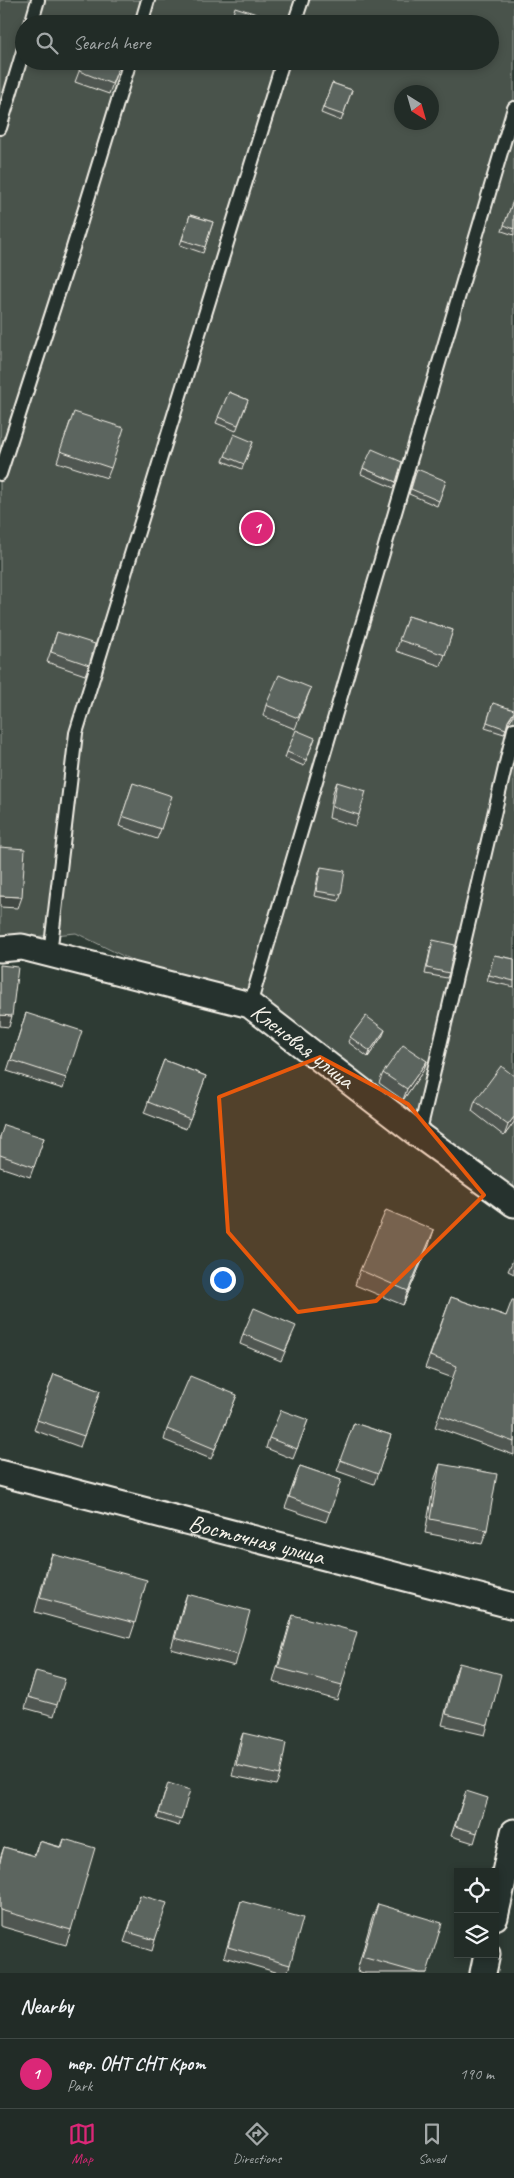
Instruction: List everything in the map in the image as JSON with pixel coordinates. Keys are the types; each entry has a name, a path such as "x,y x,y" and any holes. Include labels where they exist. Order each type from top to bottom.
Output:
{"street":[{"name":"Кленовая улица","path":"0,949 22,947 250,1005 419,1135 514,1204"},
{"name":"Восточная улица","path":"0,1473 514,1606"},
{"path":"496,1913 514,1832"},
{"path":"483,1973 486,1958"}],"lane":[{"path":"34,15 38,0"},
{"path":"144,15 148,0"},
{"path":"297,15 302,0"},
{"path":"0,128 17,70"},
{"path":"0,474 72,251 127,70"},
{"path":"50,954 76,733 280,70"},
{"path":"250,1005 514,108"},
{"path":"419,1135 514,729"}],"highlighted area":[{"path":"320,1057 408,1104 484,1195 376,1301 298,1312 228,1232 219,1097"}],"shaded area":[{"path":"0,0 514,0 514,1190 311,1048 76,933 0,940"}],"building":[{"path":"235,7 260,15 233,15"},
{"path":"79,70 117,70 112,84"},
{"path":"332,83 352,90 343,115 323,108"},
{"path":"514,202 514,229 504,225"},
{"path":"190,215 213,222 205,247 182,240"},
{"path":"229,392 248,400 238,425 218,417"},
{"path":"74,412 124,428 111,468 60,451"},
{"path":"234,434 253,442 244,464 225,456"},
{"path":"372,449 402,462 396,482 363,468"},
{"path":"417,469 446,481 439,501 411,489"},
{"path":"408,616 453,630 445,655 399,640"},
{"path":"57,632 95,644 89,665 51,652"},
{"path":"279,675 311,688 298,718 266,705"},
{"path":"493,703 514,710 506,729 487,722"},
{"path":"296,730 315,738 306,760 287,752"},
{"path":"337,782 366,791 359,815 332,807"},
{"path":"133,783 172,796 161,829 122,816"},
{"path":"0,847 25,849 22,897 0,896"},
{"path":"321,867 345,871 341,895 316,891"},
{"path":"433,940 455,945 449,973 427,968"},
{"path":"494,955 514,959 514,981 489,975"},
{"path":"0,965 18,967 12,1016 0,1015"},
{"path":"26,1013 82,1031 66,1078 11,1060"},
{"path":"366,1016 385,1030 370,1051 350,1037"},
{"path":"403,1045 427,1061 407,1089 383,1073"},
{"path":"164,1060 206,1076 190,1119 148,1102"},
{"path":"501,1066 514,1076 514,1117 508,1125 475,1101"},
{"path":"4,1125 44,1138 34,1167 0,1155 0,1137"},
{"path":"386,1210 434,1230 408,1291 360,1270"},
{"path":"451,1297 506,1316 512,1300 514,1300 514,1442 439,1415 457,1366 430,1356"},
{"path":"254,1308 296,1326 285,1351 243,1334"},
{"path":"54,1374 100,1391 84,1436 37,1420"},
{"path":"190,1376 237,1395 215,1449 167,1429"},
{"path":"281,1410 308,1420 297,1449 269,1438"},
{"path":"354,1423 391,1435 378,1474 340,1460"},
{"path":"440,1464 497,1474 487,1530 430,1519"},
{"path":"300,1466 341,1480 330,1512 289,1497"},
{"path":"52,1554 147,1580 135,1623 40,1598"},
{"path":"187,1594 250,1611 238,1655 175,1638"},
{"path":"293,1615 357,1632 342,1685 278,1668"},
{"path":"459,1663 501,1674 488,1725 446,1714"},
{"path":"36,1671 65,1679 57,1705 28,1697"},
{"path":"243,1733 286,1743 280,1775 236,1765"},
{"path":"168,1783 190,1790 181,1820 159,1813"},
{"path":"466,1791 488,1798 477,1833 455,1826"},
{"path":"64,1839 95,1848 71,1930 0,1910 0,1861 4,1847 35,1856 39,1841 62,1848"},
{"path":"140,1895 167,1903 155,1940 128,1932"},
{"path":"241,1901 303,1918 290,1965 228,1947"},
{"path":"378,1904 442,1923 427,1973 419,1973 362,1957"}],"place":[{"name":"тер. ОНТ СНТ Крот","path":"257,528"}]}
